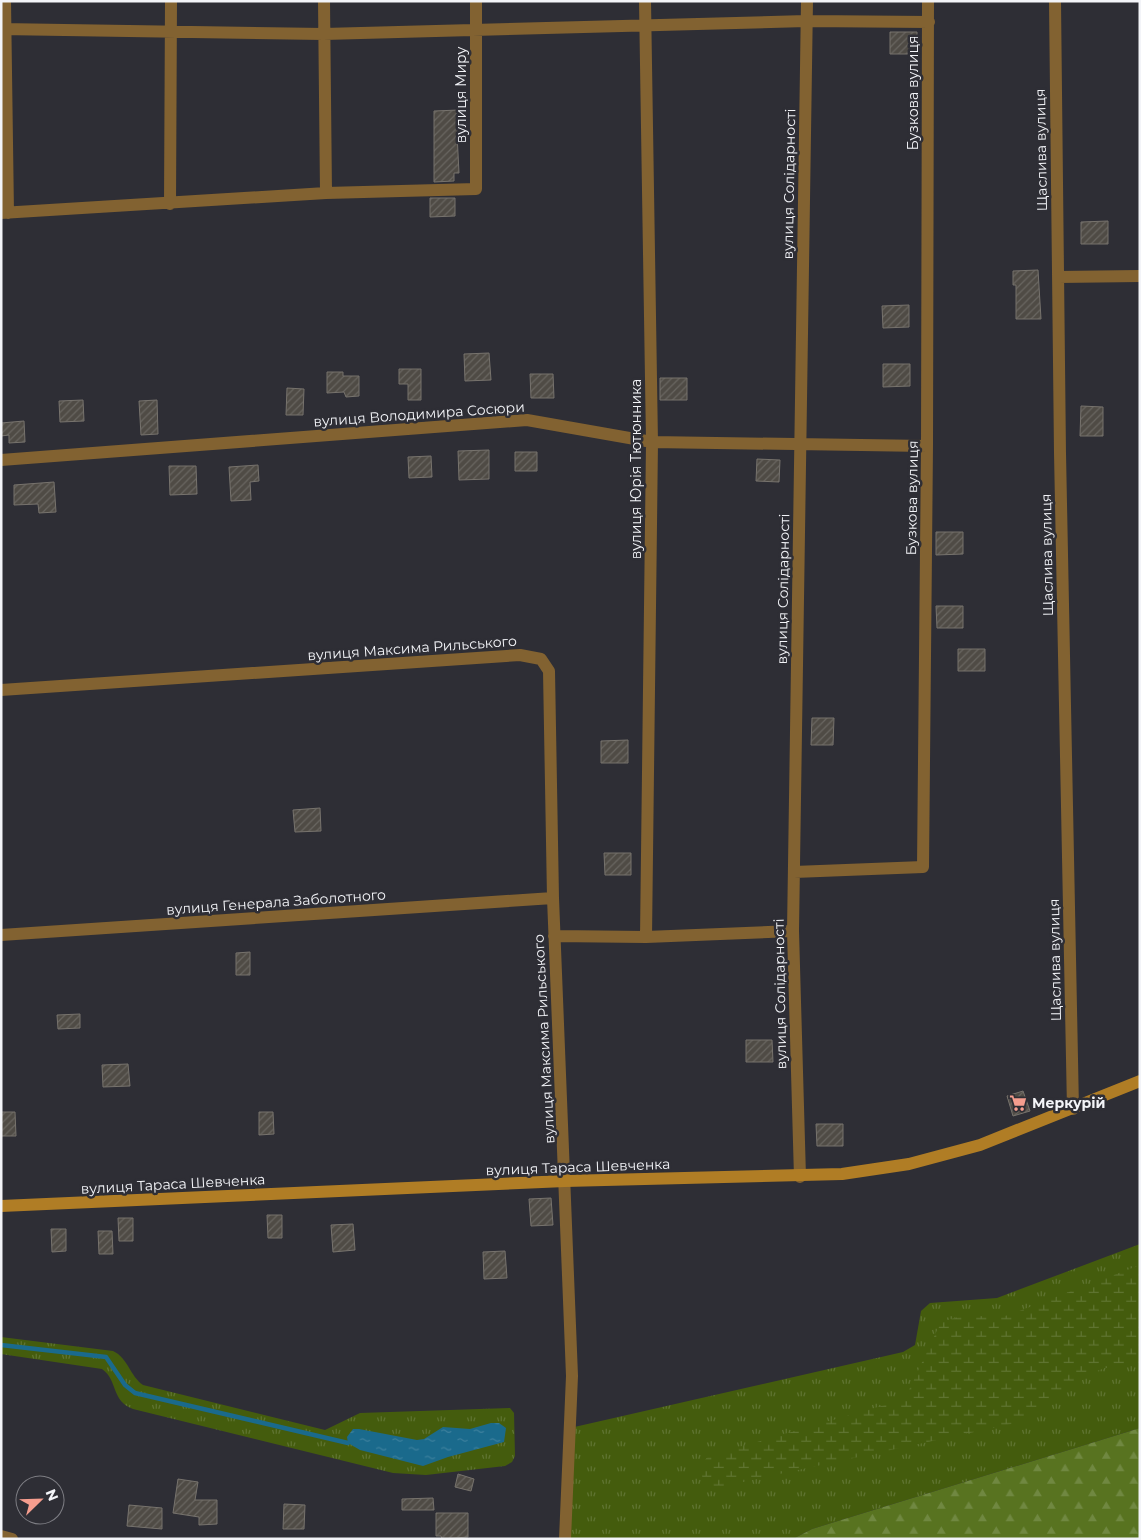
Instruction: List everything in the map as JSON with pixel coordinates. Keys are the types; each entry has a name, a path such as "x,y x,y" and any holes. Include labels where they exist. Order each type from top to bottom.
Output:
{"street":[{"path":"5,1 3,28 4,213 326,193 324,1"},
{"path":"170,1 170,204"},
{"name":"вулиця Миру","path":"326,193 476,189 476,1"},
{"name":"вулиця Юрія Тютюнника","path":"645,1 652,442 646,937"},
{"name":"вулиця Солідарності","path":"800,1177 793,931 807,1"},
{"name":"Бузкова вулиця","path":"794,872 923,867 927,446 928,1"},
{"name":"Щаслива вулиця","path":"1055,1 1072,1109"},
{"path":"3,28 170,33 324,34 476,29 646,27 806,21 928,22"},
{"path":"1058,277 1140,276"},
{"name":"вулиця Володимира Сосюри","path":"1,460 527,420 652,442 927,446"},
{"name":"вулиця Максима Рильського","path":"1,690 520,655 541,659 550,671 554,936 572,1376 565,1539"},
{"name":"вулиця Генерала Заболотного","path":"1,935 553,898"},
{"path":"554,936 646,937 793,931"},
{"name":"вулиця Тараса Шевченка","path":"1,1206 565,1180 800,1177 864,1172 938,1157 980,1145 1140,1082"},
{"path":"1,1536 12,1539"}],"green space":[{"path":"1140,1244 1140,1428 812,1529 793,1539 565,1539 570,1428 903,1352 915,1345 921,1311 930,1303 997,1298"},
{"path":"1140,1265 1140,1366 1105,1368 1094,1372 1025,1419 1016,1423 715,1488 704,1482 701,1468 703,1462 709,1456 895,1402 909,1390 940,1324 948,1320 965,1317 1000,1317 1009,1315"},
{"path":"1,1337 113,1351 126,1362 135,1377 143,1385 325,1430 360,1413 510,1408 514,1413 515,1456 512,1462 505,1466 426,1475 393,1473 133,1409 121,1401 110,1379 102,1369 1,1354"},
{"path":"1140,1428 1140,1539 793,1539 812,1529"}],"water":[{"path":"491,1423 499,1423 506,1428 504,1442 448,1457 423,1466 360,1450 348,1443 347,1437 353,1429 359,1429 417,1440 424,1439 443,1427 470,1429"}],"building":[{"path":"890,32 917,32 917,54 890,54"},
{"path":"459,110 459,134 457,134 459,173 454,173 454,181 434,182 434,111"},
{"path":"430,198 455,198 455,216 430,217"},
{"path":"1108,221 1108,244 1081,244 1081,222"},
{"path":"1038,270 1041,319 1016,319 1016,285 1013,285 1013,271"},
{"path":"909,305 909,327 883,328 882,306"},
{"path":"489,353 491,380 465,381 464,354"},
{"path":"883,364 910,364 910,386 883,387"},
{"path":"399,369 421,369 421,400 408,400 408,384 399,384"},
{"path":"327,372 343,372 343,376 359,376 359,396 346,397 344,392 327,393"},
{"path":"530,374 553,374 554,398 531,398"},
{"path":"660,378 687,378 687,400 660,400"},
{"path":"287,388 304,389 303,415 286,415"},
{"path":"83,400 84,421 60,422 59,401"},
{"path":"157,400 158,434 141,435 139,401"},
{"path":"1081,406 1103,407 1103,436 1080,436"},
{"path":"24,421 25,442 9,443 9,435 1,436 1,423"},
{"path":"489,450 489,479 459,480 458,451"},
{"path":"515,452 537,452 537,471 515,471"},
{"path":"431,456 432,477 409,478 408,457"},
{"path":"757,459 780,460 779,482 756,481"},
{"path":"258,465 259,481 250,482 251,500 231,501 229,467"},
{"path":"169,466 196,466 197,494 170,495"},
{"path":"54,482 56,512 39,513 38,504 14,505 14,485"},
{"path":"936,532 963,532 963,554 936,555"},
{"path":"936,606 963,606 963,628 937,628"},
{"path":"958,649 985,649 985,671 958,671"},
{"path":"812,718 834,718 833,745 811,745"},
{"path":"628,740 628,763 601,763 601,741"},
{"path":"320,808 321,831 295,832 293,810"},
{"path":"604,853 631,853 631,875 605,875"},
{"path":"250,952 250,975 236,975 236,953"},
{"path":"80,1014 80,1028 58,1029 57,1015"},
{"path":"746,1040 772,1040 773,1062 746,1062"},
{"path":"128,1064 130,1086 103,1087 102,1065"},
{"name":"Меркурій","path":"1023,1091 1030,1111 1013,1116 1007,1096"},
{"path":"1,1112 15,1112 16,1136 1,1136"},
{"path":"259,1112 273,1112 274,1134 259,1135"},
{"path":"816,1124 843,1124 843,1146 817,1146"},
{"path":"551,1198 553,1225 531,1226 529,1199"},
{"path":"267,1215 282,1215 282,1238 268,1238"},
{"path":"118,1218 133,1218 133,1241 119,1241"},
{"path":"353,1224 355,1250 333,1252 331,1225"},
{"path":"51,1229 66,1229 66,1251 52,1252"},
{"path":"98,1231 112,1231 113,1254 99,1254"},
{"path":"505,1251 507,1278 484,1279 483,1252"},
{"path":"458,1474 474,1479 471,1491 455,1487"},
{"path":"178,1479 198,1482 195,1500 217,1500 217,1524 199,1525 199,1517 173,1513"},
{"path":"433,1498 434,1510 402,1510 402,1499"},
{"path":"284,1504 305,1505 304,1529 283,1529"},
{"path":"129,1505 162,1508 162,1529 127,1526"},
{"path":"436,1513 468,1513 468,1537 442,1539 441,1536 436,1536"}],"waterway":[{"path":"1,1345 106,1357 125,1385 135,1393 348,1443"}],"place":[{"name":"Меркурій","path":"1018,1103"}]}
